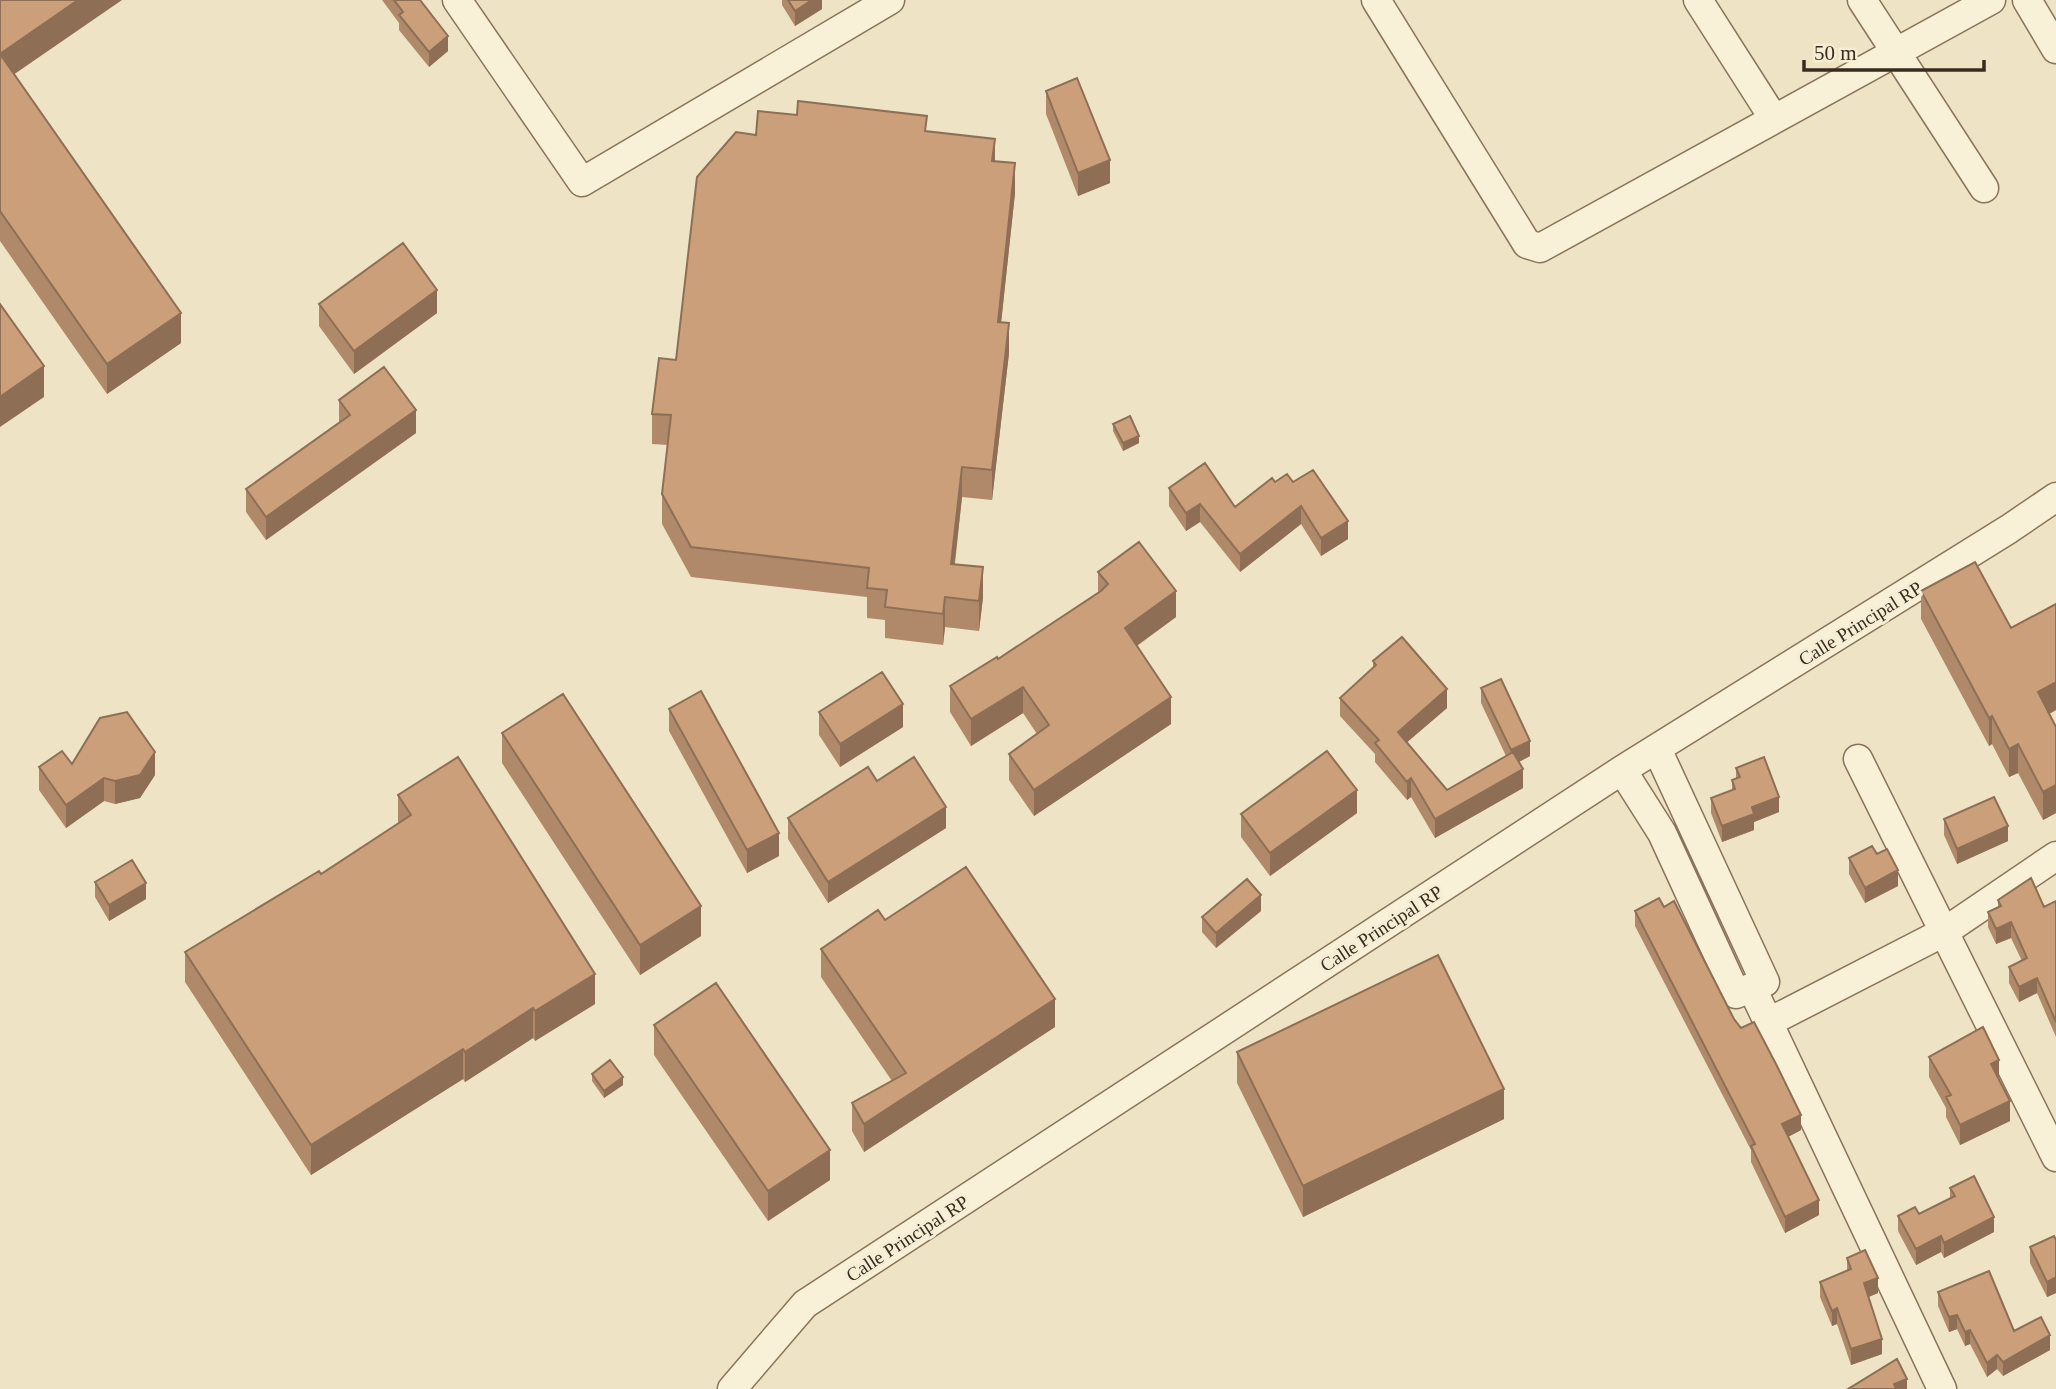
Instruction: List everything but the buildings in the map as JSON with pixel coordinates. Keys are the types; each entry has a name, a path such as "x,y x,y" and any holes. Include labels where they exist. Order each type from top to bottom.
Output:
{"street":[{"path":"457,0 582,182 890,0"},
{"path":"1376,0 1527,244 1533,248 1540,248 1991,0"},
{"path":"1698,0 1774,119"},
{"path":"1862,0 1984,188"},
{"path":"2027,0 2056,49"},
{"name":"Calle Principal RP","path":"732,1389 805,1304 1622,770 2010,529 2056,497"},
{"path":"1657,750 1751,988"},
{"path":"1858,759 2056,1157"},
{"path":"1622,770 1662,834 1769,1021 1942,1389"},
{"path":"1769,1021 1944,932 2056,856"}]}
